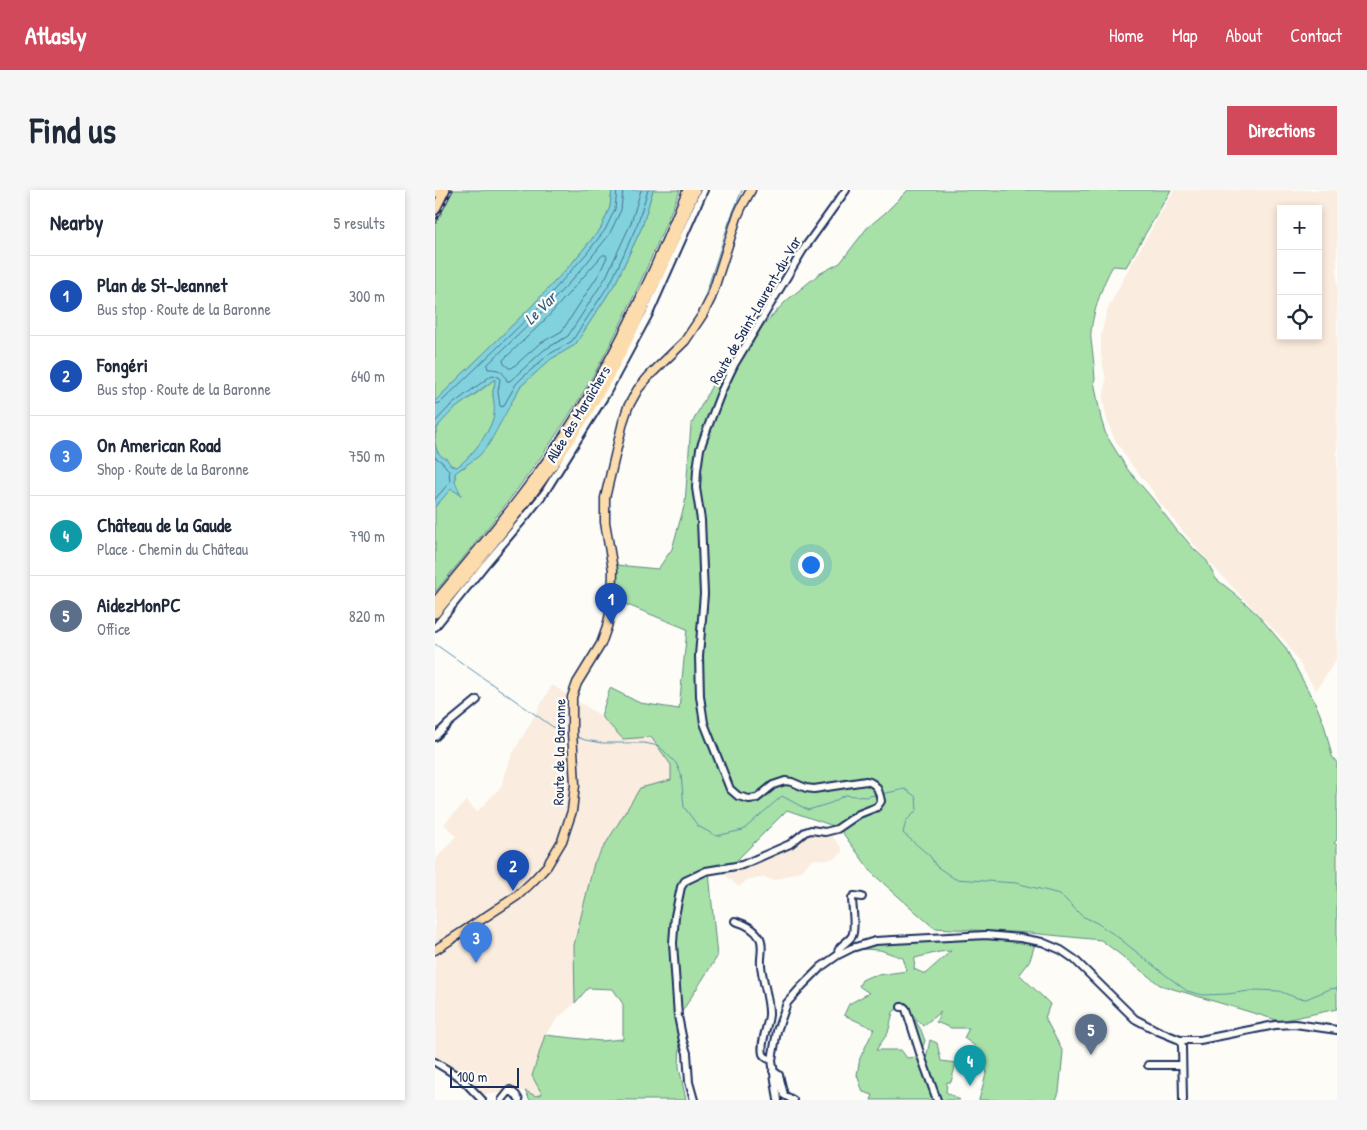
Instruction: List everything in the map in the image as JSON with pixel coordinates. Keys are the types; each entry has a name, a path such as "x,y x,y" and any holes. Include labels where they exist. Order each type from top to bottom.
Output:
{"highway":[{"path":"435,602 533,482 577,416 614,353 641,299 688,190"},
{"path":"435,613 522,507 583,420 620,356 665,262 695,190"}],"main road":[{"path":"435,210 445,190"},
{"name":"Route de la Baronne","path":"435,950 505,903 557,850 562,841 569,823 575,785 572,731 574,690 601,644 610,616 613,594 613,570 605,522 605,498 628,407 643,383 685,341 703,314 711,298 737,217 751,190"}],"street":[{"name":"Allée des Maraîchers","path":"435,627 545,492 601,402 649,314 704,190"},
{"name":"Route de Saint-Laurent-du-Var","path":"693,1100 689,1082 687,1053 678,1016 673,943 675,916 681,887 685,881 705,871 742,865 790,844 805,832 811,830 825,832 837,828 859,814 877,807 881,803 876,785 871,782 814,789 785,781 773,785 757,798 749,799 739,796 730,788 709,736 704,723 700,696 699,656 704,594 701,520 696,488 700,449 721,390 733,365 803,250 846,190"},
{"path":"435,737 477,700"},
{"path":"838,955 838,950 852,936 854,929 851,898 856,896 862,898"},
{"path":"735,920 744,923 753,930 762,945 761,966 769,1014 763,1053 772,1060"},
{"path":"778,1100 772,1060 777,1031 787,1003 802,986 838,955 852,948 875,941 986,935 1042,942 1061,950 1074,959 1135,1019 1158,1032 1180,1040 1200,1040 1275,1025 1295,1024 1337,1030"},
{"path":"901,1006 907,1010 937,1100"},
{"path":"1180,1040 1182,1046 1183,1100"},
{"path":"435,1062 461,1078 482,1100"},
{"path":"1148,1065 1181,1065"},
{"path":"773,1071 779,1075 785,1094 793,1100"},
{"path":"502,1100 510,1090 519,1100"}],"shaded area":[{"path":"1174,190 1337,190 1337,658 1316,690 1286,642 1200,552 1161,504 1115,440 1107,420 1103,399 1106,380 1101,356 1101,336 1108,309"},
{"path":"552,685 601,716 623,739 651,737 671,765 671,780 574,945 575,1003 559,1017 545,1035 532,1076 542,1094 537,1096 525,1091 478,1095 468,1081 435,1059 435,860 456,836 444,824 466,801 477,812 501,787 512,755"},
{"path":"807,834 830,834 842,848 842,853 835,858 827,860 815,859 808,863 804,869 782,878 773,880 766,878 748,879 739,887 720,871"}],"green space":[{"path":"452,190 612,190 610,207 601,228 573,262 532,306 435,401 435,223"},
{"path":"653,190 680,190 645,271 593,376 562,426 528,475 492,523 435,592 435,507 451,488 461,495 455,482 455,473 465,467 520,387 551,359 575,345 616,282 642,227"},
{"path":"908,190 1171,190 1126,267 1113,266 1097,302 1092,323 1091,340 1094,381 1101,419 1106,435 1128,470 1178,532 1207,561 1216,579 1258,615 1285,647 1314,700 1324,724 1332,756 1337,763 1337,840 1334,843 1337,845 1337,1009 1280,1021 1160,985 1101,940 1030,933 934,928 873,874 839,828 787,810 735,862 709,872 717,957 681,1013 679,1067 686,1100 530,1100 525,1091 536,1096 542,1094 532,1076 545,1035 601,1041 623,1039 623,1004 613,989 588,988 575,1003 574,945 594,863 640,788 671,780 671,765 651,737 623,739 601,716 610,688 640,703 679,709 687,629 615,600 616,565 658,569 672,549 685,503 691,425 719,372 786,301 819,274 840,263 867,228"},
{"path":"496,378 493,394 495,409 491,425 469,456 457,467 452,465 436,449 435,439 439,424 450,412"},
{"path":"996,937 1035,944 1030,960 1019,974 1050,1004 1045,1018 1063,1052 1059,1092 1056,1100 979,1100 987,1070 971,1064 968,1052 975,1046 964,1038 969,1028 951,1028 936,1022 941,1011 923,1026 904,1004 893,1012 888,1033 876,1050 901,1050 907,1058 917,1057 911,1014 921,1030 925,1041 921,1051 926,1059 930,1040 937,1043 941,1061 956,1063 951,1082 947,1082 946,1092 960,1100 871,1100 873,1095 863,1092 857,1075 860,1058 874,1029 844,1015 849,1004 869,993 859,986 862,980 871,976 907,971 903,958 880,950 862,949 888,942 943,941","holes":["951,951 925,974 914,969 915,958"]}],"water":[{"name":"Le Var","path":"612,190 653,190 642,227 616,282 575,345 551,359 520,387 489,444 479,456 455,473 455,482 461,495 451,489 435,507 435,443 438,453 447,459 451,466 457,467 468,458 491,425 494,416 493,391 495,379 453,410 438,426 435,438 435,401 532,306 573,262 601,228 610,207"}],"waterway":[{"path":"705,296 729,222 742,190"},
{"path":"435,644 553,727 568,733"},
{"path":"577,737 602,743 644,743 659,746 676,763 681,774 684,807 698,826 716,836 743,830 782,796 808,810 831,803 845,795 866,797 878,794"},
{"path":"882,794 905,789 916,797 917,810 906,821 903,833 930,856 936,866 955,879 1016,883 1060,894 1082,916 1097,923 1119,938 1187,991 1203,995 1256,990 1279,991 1297,998 1306,999 1337,988"}],"railway":[{"path":"435,223 452,190"}],"place":[{"name":"Plan de St-Jeannet","path":"611,624"},
{"name":"Fongéri","path":"513,891"},
{"name":"On American Road","path":"476,963"},
{"name":"AidezMonPC","path":"1091,1055"},
{"name":"Château de la Gaude","path":"970,1086"}]}
